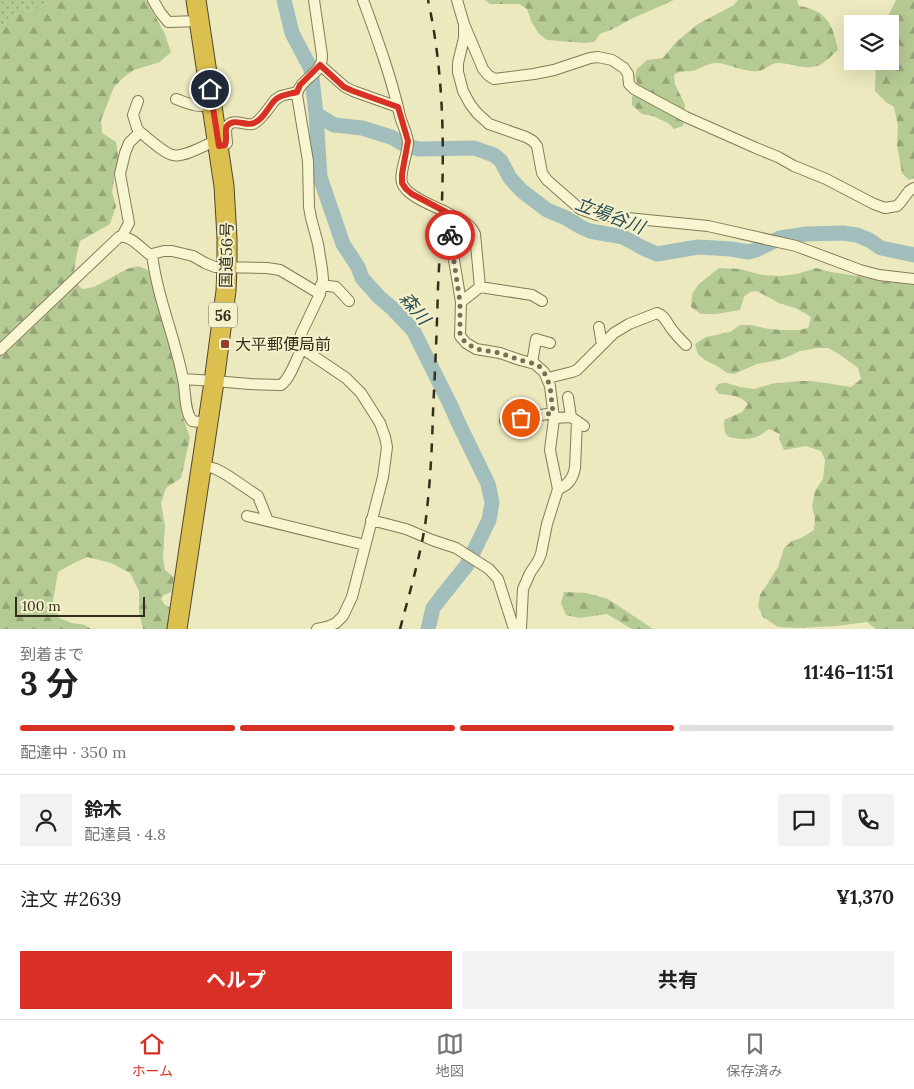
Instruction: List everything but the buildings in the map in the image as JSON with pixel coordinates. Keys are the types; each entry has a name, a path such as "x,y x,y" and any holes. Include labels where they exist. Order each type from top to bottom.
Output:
{"highway":[{"name":"国道56号","path":"177,629 214,380 226,292 227,267 224,186 196,0"}],"street":[{"path":"153,0 168,22 199,21"},
{"path":"314,0 322,62 300,85 297,92 308,161 309,207 322,264 322,279 321,290 301,334 302,344 306,351 346,378 361,393 380,422 387,448 383,477 352,597 343,616 336,623 317,629"},
{"path":"363,0 394,90 408,141 402,183 412,194 468,223 472,228 475,234 480,287"},
{"path":"457,0 464,24 483,69 494,79 554,70 590,58 598,57 612,60 624,68 634,89 686,117 778,156 874,204 886,208 896,206 914,188"},
{"path":"464,24 464,38 458,63 458,72 463,92 470,104 477,114 489,124 533,141 538,146 542,173 547,180 580,209 597,215 708,226 796,246 870,273 914,278"},
{"path":"320,65 344,87 398,107"},
{"path":"138,101 134,114 137,128 174,156 218,143 225,145 227,143 226,129 229,125 236,122 253,124 258,121 275,100 297,92"},
{"path":"176,99 196,107 212,106"},
{"path":"0,350 122,236 129,223 120,174 129,142 140,132"},
{"path":"446,212 460,302 460,336 466,343 476,349 500,353 540,367 548,378 550,386 554,415 550,450 558,489 547,524 542,554 523,589 521,629"},
{"path":"122,236 127,237 149,254 172,251 193,256 205,264 215,267 280,270 321,290 336,287 349,301"},
{"path":"152,254 154,273 183,379 188,415 192,421 208,423"},
{"path":"460,302 480,287 532,295 542,301"},
{"path":"548,378 577,370 621,328 657,313 664,317 686,345"},
{"path":"599,327 602,345"},
{"path":"532,363 536,339 550,343"},
{"path":"183,379 250,384 281,384 287,379 303,347"},
{"path":"558,489 564,487 570,481 574,475 575,468 577,422 568,398"},
{"path":"505,421 554,415 577,422"},
{"path":"202,465 228,475 258,496 268,521"},
{"path":"247,516 365,545"},
{"path":"371,520 449,545 489,569 498,579 514,629"}],"green space":[{"path":"0,0 55,0 30,11 12,15 0,27"},
{"path":"55,0 146,0 164,32 171,52 160,62 134,70 114,87 101,120 102,133 116,142 118,155 112,192 116,206 110,224 80,241 73,279 82,289 94,287 127,269 138,266 146,269 160,280 163,317 179,385 182,414 190,438 181,478 166,488 161,503 165,526 163,558 165,570 174,577 171,592 164,595 161,599 165,605 172,608 171,629 143,629 139,612 139,591 130,573 111,563 87,557 58,572 53,601 59,618 85,625 91,629 0,629 0,27 12,15 30,11"},
{"path":"485,0 674,0 600,34 594,42 584,43 547,40 539,34 532,23 527,9 519,4 490,4"},
{"path":"738,0 797,0 799,6 816,11 827,20 834,33 838,50 822,64 811,67 776,63 761,70 753,71 714,63 692,71 676,73 674,75 675,84 685,105 683,126 674,129 668,123 653,116 642,114 632,105 632,97 638,85 635,77 637,69 647,60 663,58 676,42 698,24 734,5"},
{"path":"896,0 914,0 914,178 909,180 902,173 897,145 898,126 894,107 875,91 876,70 899,70 899,15 888,15"},
{"path":"719,268 740,269 762,275 781,276 797,274 816,268 880,281 914,285 914,629 876,629 867,622 837,626 778,627 763,617 758,606 760,595 778,567 784,548 792,541 814,530 815,519 812,506 815,491 823,479 825,460 821,451 806,446 784,450 779,439 780,434 769,429 749,439 728,436 725,431 724,420 742,412 748,404 738,397 719,394 715,389 718,384 727,383 754,389 771,384 799,381 851,387 861,379 858,368 828,348 800,351 779,360 757,364 734,374 727,373 705,360 698,354 695,344 706,337 730,332 740,325 751,325 769,329 799,330 808,328 811,318 795,308 779,303 757,291 750,292 744,297 740,310 716,314 701,314 691,307 692,294 699,284"},
{"path":"564,592 586,593 608,599 653,629 632,629 607,614 579,618 566,615 561,603"}],"waterway":[{"name":"森川","path":"284,0 292,33 311,69 320,177 343,244 358,267 362,278 413,330 488,484 492,502 489,520 467,565 433,608 428,629"},
{"name":"立場谷川","path":"316,114 334,125 362,128 391,137 407,146 419,149 474,148 494,155 501,161 510,178 522,191 547,210 590,231 623,237 657,254 698,247 748,252 780,238 806,234 843,233 857,235 881,248 914,255"}],"railway":[{"path":"400,629 425,526 432,440 442,215 443,143 439,72 428,0"}],"way so far":[{"path":"450,235 460,302 460,336 466,343 476,349 500,353 536,364 548,378 553,413 521,418"}],"place":[{"name":"大平郵便局前","path":"225,344"}],"route":[{"path":"210,89 219,146 227,143 226,129 229,125 236,122 253,124 258,121 275,100 281,96 297,92 300,85 320,65 344,87 398,107 408,141 402,183 406,189 422,201 446,212 450,235"}]}
